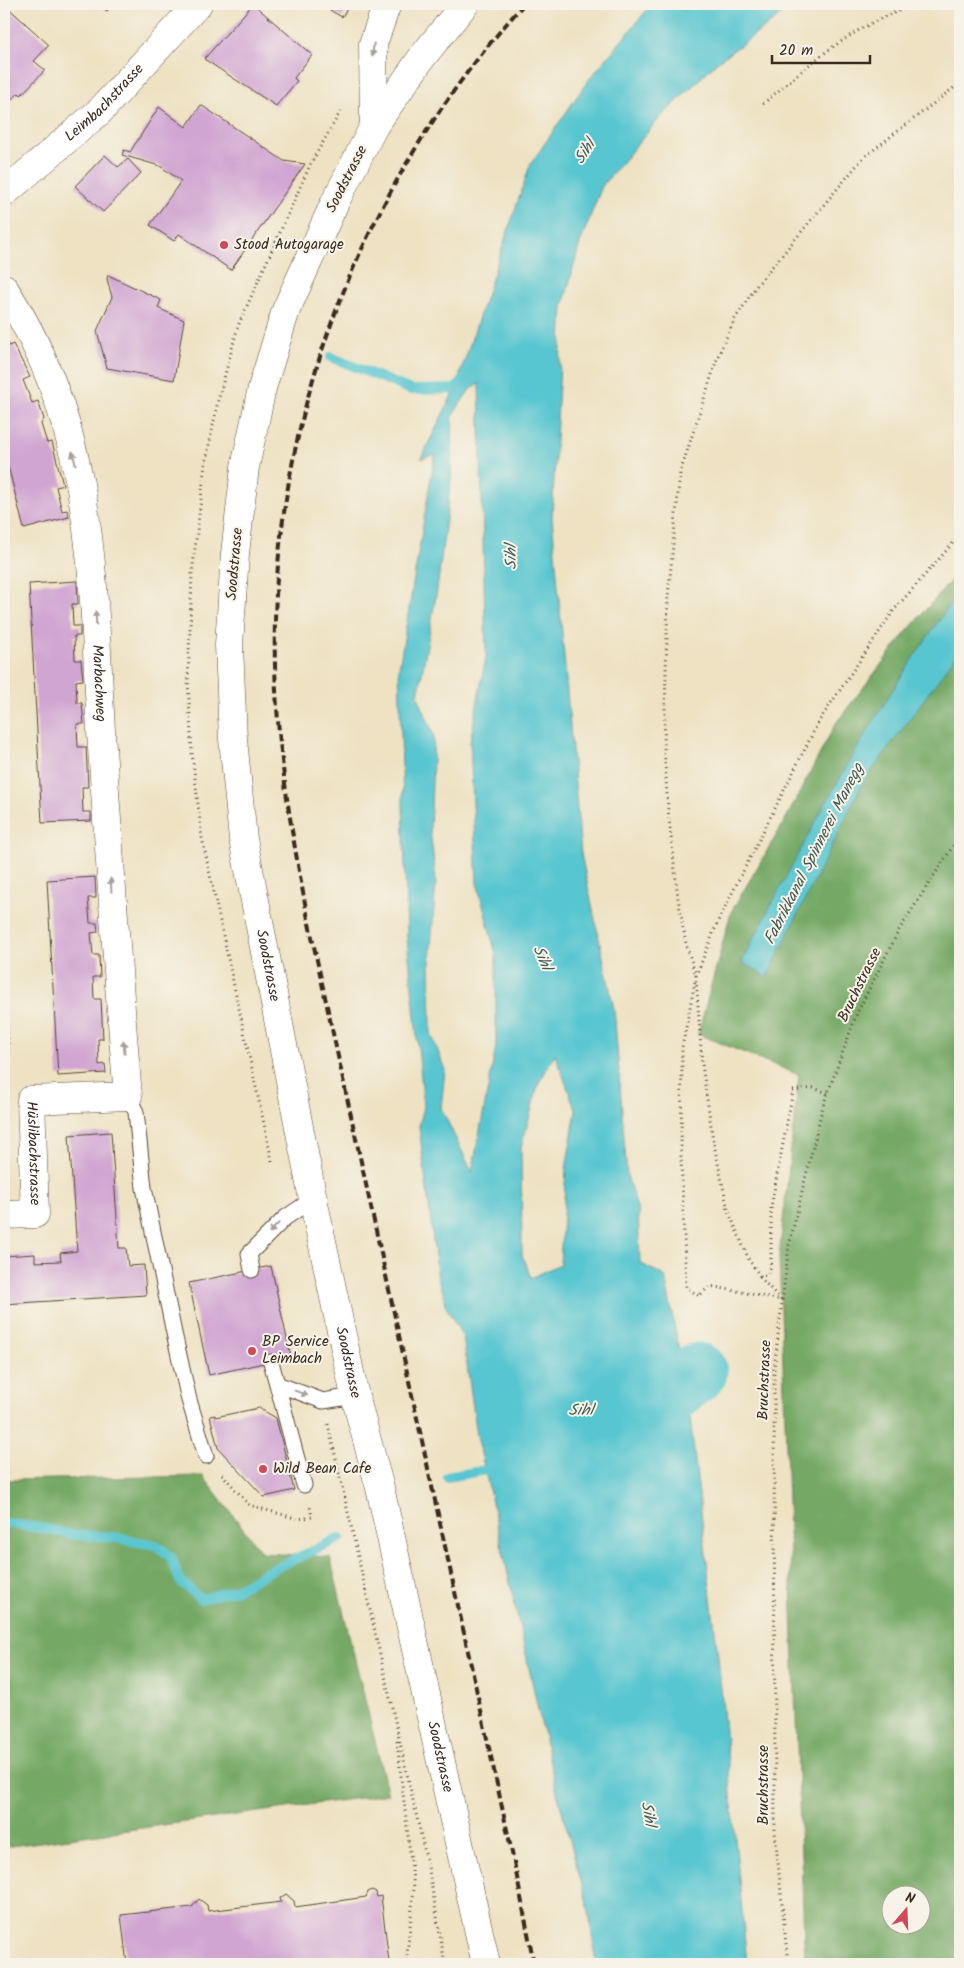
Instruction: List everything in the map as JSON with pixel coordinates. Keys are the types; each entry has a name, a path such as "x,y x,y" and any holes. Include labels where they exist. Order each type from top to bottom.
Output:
{"main road":[{"name":"Leimbachstrasse","path":"4,193 100,111 198,4"},
{"path":"374,126 373,44 387,4"},
{"name":"Soodstrasse","path":"465,4 423,56 374,126 335,202 286,310 262,388 245,467 235,554 229,645 233,739 243,839 313,1199 355,1396 386,1516 486,1964"},
{"name":"Marbachweg","path":"4,288 27,323 61,403 83,492 94,580 115,952 128,1096"},
{"name":"Hüslibachstrasse","path":"4,1215 35,1214 31,1100 128,1096"}],"lane":[{"path":"128,1096 136,1112 144,1188 174,1333 189,1400 206,1456"},
{"path":"252,1270 249,1254 285,1218 313,1199"},
{"path":"271,1362 304,1485"},
{"path":"276,1384 323,1401 355,1396"}],"path":[{"path":"763,104 812,60 853,32 889,13 919,4"},
{"path":"782,1300 760,1276 749,1260 728,1210 713,1140 702,1064 696,976 686,944 678,898 664,747 668,597 680,473 718,356 735,319 757,285 863,158 960,83"},
{"path":"782,1300 710,1286 699,1296 686,1287 681,1157 682,1048 696,976 718,921 819,721 894,610 960,535"},
{"name":"Bruchstrasse","path":"788,1964 775,1832 774,1369 789,1245 828,1093 861,1005 900,930 960,835"},
{"path":"4,973 10,1086"},
{"path":"760,1276 767,1275 771,1266 771,1206 793,1091 813,1088 828,1093"},
{"path":"206,1456 249,1505 298,1519 312,1517"},
{"path":"395,1724 414,1888 406,1964"}],"green space":[{"path":"960,570 960,1964 805,1964 779,1257 799,1075 698,1034 731,912 783,824 836,723 904,635"},
{"path":"203,1476 262,1553 330,1557 388,1794 4,1847 4,1480"}],"water":[{"name":"Sihl","path":"652,4 794,4 717,62 658,120 602,186 580,243 563,306 552,517 581,854 614,1009 627,1176 638,1211 640,1263 665,1276 687,1392 718,1657 747,1964 597,1964 588,1907 555,1785 477,1435 463,1337 445,1305 443,1292 438,1280 419,1126 424,1107 407,938 399,668 435,454 421,459 455,389 530,165 587,82","holes":["479,383 486,657 470,742 477,883 496,954 496,1047 472,1172 441,1108 445,1070 431,1033 430,960 436,881 430,830 434,736 418,696 437,590 451,480 453,415 468,392","555,1054 576,1111 566,1169 560,1264 531,1278 522,1255 521,1148 538,1085"]},
{"path":"960,591 960,650 862,784 767,977 742,962 817,819 871,726 899,680"}],"building":[{"path":"4,4 49,45 34,61 45,70 21,95 19,93 4,105"},
{"path":"99,4 114,4 107,11"},
{"path":"253,4 312,55 294,78 297,81 276,106 204,59"},
{"path":"319,4 350,4 342,17"},
{"path":"201,105 284,161 305,164 231,270 179,234 174,241 150,225 181,181 160,166 122,155 124,150 130,152 159,107 186,127"},
{"path":"105,155 118,167 128,159 141,173 103,212 75,186"},
{"path":"108,275 161,300 158,308 184,320 174,380 107,368 97,331 112,297 107,279"},
{"path":"4,332 9,346 13,344 30,377 23,380 32,403 38,401 44,419 41,424 47,443 52,442 63,485 56,487 62,511 67,510 69,517 24,529 4,450"},
{"path":"77,581 78,604 72,604 73,626 80,626 80,636 74,636 75,660 81,660 83,680 76,681 77,703 82,703 84,724 77,724 78,747 86,747 88,787 82,787 83,812 91,812 91,821 42,823 29,584"},
{"path":"95,877 96,898 88,898 90,923 97,923 98,932 91,933 93,955 99,955 100,977 93,977 94,999 101,999 103,1039 98,1039 99,1065 105,1064 106,1073 58,1076 47,880"},
{"path":"111,1132 119,1248 126,1248 128,1266 144,1265 146,1295 4,1304 4,1256 35,1254 35,1262 61,1261 60,1253 77,1251 69,1135"},
{"path":"271,1266 291,1357 209,1375 189,1283"},
{"name":"Wild Bean Cafe","path":"259,1408 276,1418 294,1490 264,1497 218,1448 210,1416 215,1415 215,1417"},
{"path":"372,1890 376,1892 377,1897 381,1896 389,1962 372,1964 127,1964 121,1915 192,1907 199,1899 207,1905 208,1911 281,1902 280,1898 286,1894 294,1901 295,1907 366,1897 368,1892"}],"waterway":[{"path":"331,357 411,390 455,389 465,380"},
{"name":"Fabrikkanal Spinnerei Manegg","path":"621,1433 698,1372"},
{"path":"447,1477 498,1468"},
{"path":"4,1523 73,1535 111,1537 156,1545 171,1557 180,1581 201,1599 238,1589 269,1571 340,1538"}],"railway":[{"path":"524,4 466,74 415,149 372,228 336,310 308,396 288,484 277,574 275,665 282,761 308,919 514,1862 534,1964"}],"place":[{"name":"Stood Autogarage","path":"224,245"},
{"name":"BP Service Leimbach","path":"252,1351"},
{"name":"Wild Bean Cafe","path":"263,1469"}]}
